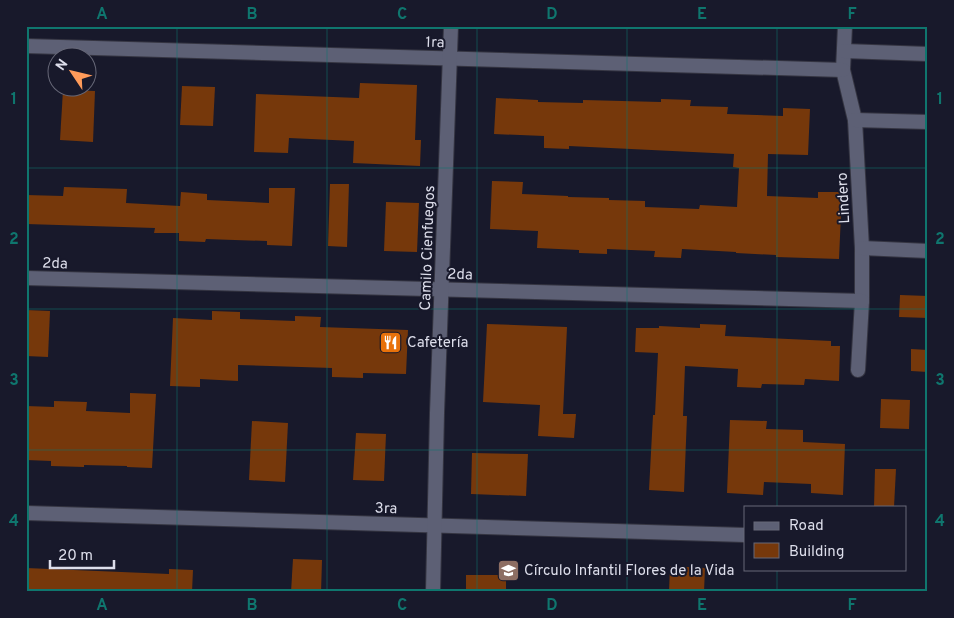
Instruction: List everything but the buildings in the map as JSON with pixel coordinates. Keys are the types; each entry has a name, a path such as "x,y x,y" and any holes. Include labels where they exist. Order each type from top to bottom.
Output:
{"street":[{"name":"Camilo Cienfuegos","path":"434,592 434,526 451,26"},
{"name":"Lindero","path":"845,26 843,70 855,120 862,248 862,301 858,370"},
{"name":"1ra","path":"26,46 843,70"},
{"path":"844,50 928,54"},
{"path":"855,120 928,122"},
{"path":"862,248 928,251"},
{"name":"2da","path":"26,278 862,301"},
{"name":"3ra","path":"26,513 744,536"}],"place":[{"name":"Cafetería","path":"391,342"},
{"name":"Círculo Infantil Flores de la Vida","path":"508,570"}]}
